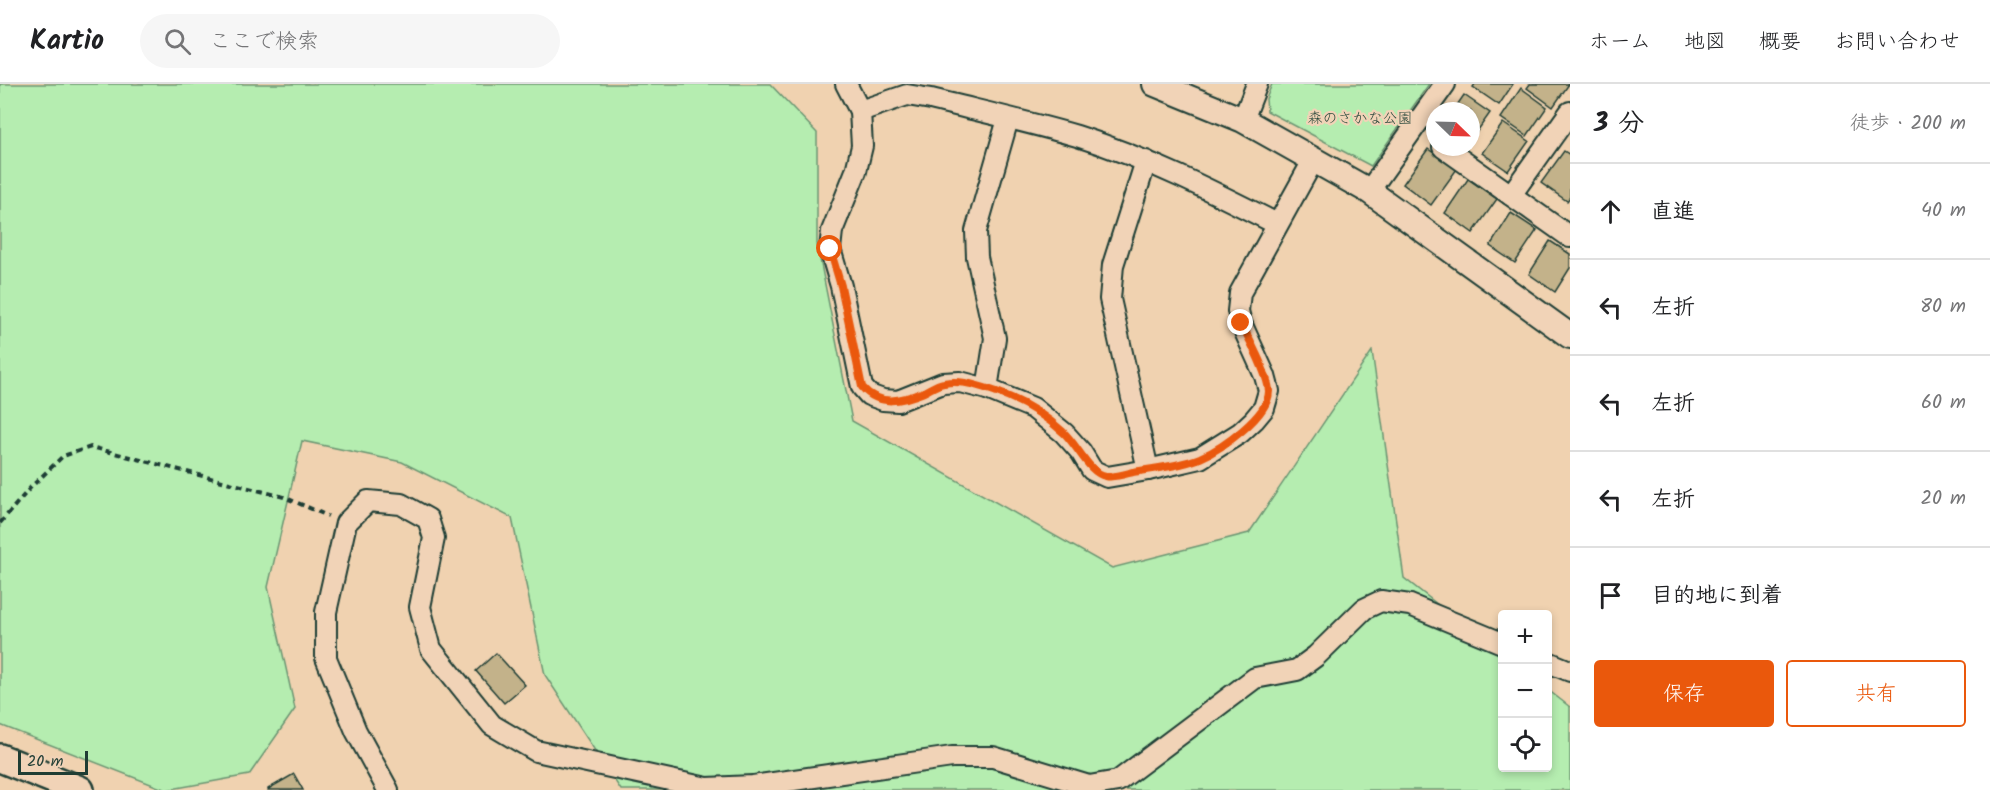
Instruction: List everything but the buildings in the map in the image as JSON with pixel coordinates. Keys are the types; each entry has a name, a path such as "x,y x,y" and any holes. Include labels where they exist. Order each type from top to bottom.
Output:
{"main road":[{"path":"0,758 81,790"}],"street":[{"path":"846,84 860,111 862,146 856,171 832,231 830,249 841,286 862,387 868,395 883,400 898,401 943,383 960,382 987,389 1033,408 1064,433 1081,452 1092,470 1107,477 1200,458 1240,433 1264,408 1269,391 1265,376 1241,323 1238,311 1240,293 1314,159"},
{"path":"1155,84 1243,120 1369,191 1570,336"},
{"path":"1243,120 1257,84"},
{"path":"1369,191 1444,84"},
{"path":"860,111 908,95 1077,136 1146,161 1211,190 1277,224"},
{"path":"1511,195 1570,111"},
{"path":"987,389 995,338 977,257 976,231 1008,119"},
{"path":"1415,128 1426,136"},
{"path":"1456,156 1570,237"},
{"path":"1146,161 1113,265 1110,299 1148,470"},
{"path":"388,790 356,732 326,658 326,612 346,523 368,501 401,504 428,519 434,538 420,607 431,649 492,725 536,751 707,788 753,786 952,757 993,758 1089,786 1118,781 1255,678 1297,670 1316,656 1364,609 1381,601 1410,605 1498,641"},
{"path":"1552,664 1570,671"}],"path":[{"path":"0,523 31,487 63,456 91,447 284,497 346,523"}],"green space":[{"path":"0,84 770,84 817,133 817,244 852,421 1112,568 1249,533 1372,351 1404,578 1498,652 1498,772 1552,772 1552,693 1570,707 1570,790 621,790 545,675 512,518 402,462 302,441 268,587 295,709 249,775 166,790 0,725"},
{"name":"森のさかな公園","path":"1272,84 1429,84 1371,166 1267,111 1266,99"}],"route":[{"path":"830,249 841,286 862,387 868,395 883,400 898,401 943,383 960,382 987,389 1033,408 1064,433 1081,452 1092,470 1107,477 1200,458 1240,433 1254,420 1264,408 1269,391 1265,376 1241,323"}]}
